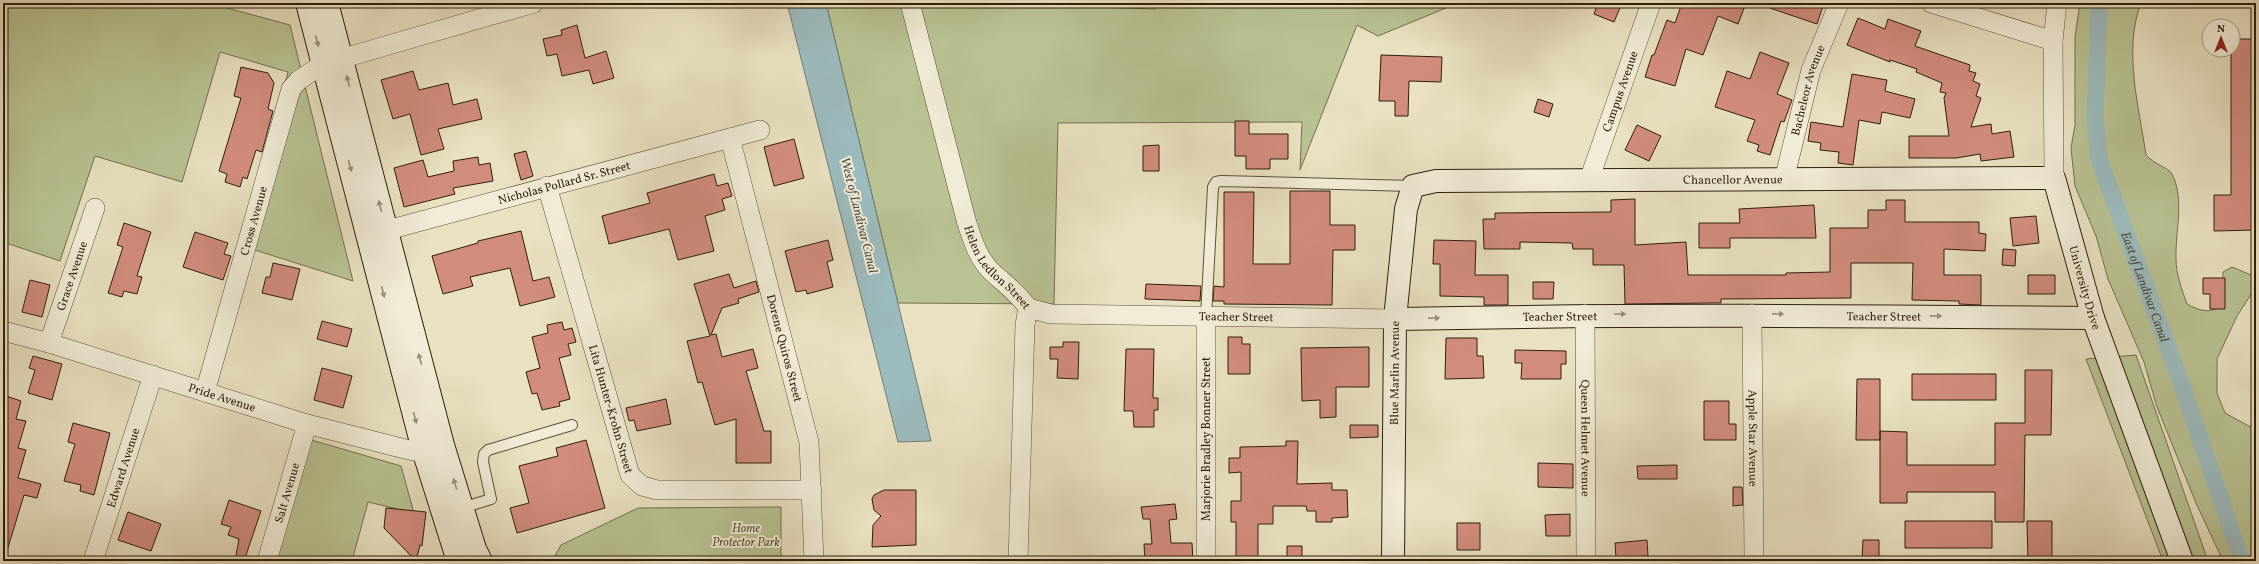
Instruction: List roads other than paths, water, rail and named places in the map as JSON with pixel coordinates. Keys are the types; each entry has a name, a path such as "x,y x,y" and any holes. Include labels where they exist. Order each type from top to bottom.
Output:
{"street":[{"path":"307,3 333,61"},
{"path":"327,3 333,61 377,233 433,447 469,558"},
{"name":"Helen Ledlon Street","path":"910,3 964,213 973,240 980,257 990,270 1018,294 1028,308 1025,326 1018,561"},
{"name":"Campus Avenue","path":"1589,180 1651,3"},
{"name":"Bacheleor Avenue","path":"1784,180 1812,70 1838,3"},
{"path":"1931,3 2053,42"},
{"name":"University Drive","path":"2057,3 2053,42 2054,178 2093,318 2182,561"},
{"name":"Cross Avenue","path":"205,392 291,89 299,80 333,61 528,4"},
{"name":"Nicholas Pollard Sr. Street","path":"377,233 547,186 760,130"},
{"name":"Dorene Quiros Street","path":"730,138 809,442 814,561"},
{"name":"Chancellor Avenue","path":"1413,186 1436,181 2054,178"},
{"name":"Lita Hunter-Krohn Street","path":"547,186 630,475 642,486 658,490 812,490"},
{"name":"Blue Marlin Avenue","path":"1393,561 1395,319 1406,209 1413,186"},
{"name":"Grace Avenue","path":"49,343 95,208"},
{"name":"Teacher Street","path":"1028,308 1050,314 1395,319 1585,314 1752,314 2093,318"},
{"name":"Queen Helmet Avenue","path":"1585,314 1586,561"},
{"name":"Apple Star Avenue","path":"1752,314 1754,561"},
{"name":"Marjorie Bradley Bonner Street","path":"1206,316 1206,561"},
{"name":"Pride Avenue","path":"3,331 49,343 307,424 405,449 433,447"},
{"name":"Edward Avenue","path":"93,561 153,375"},
{"name":"Salt Avenue","path":"267,561 307,424"},
{"path":"433,447 462,508 469,558"}],"lane":[{"path":"1206,316 1213,187 1216,182 1413,186"},
{"path":"462,508 491,499 483,462 484,454 488,450 572,425"}],"water":[{"name":"West of Landivar Canal","path":"787,3 826,3 931,441 898,442"}],"waterway":[{"name":"East of Landivar Canal","path":"2099,3 2095,116 2099,159 2180,380 2242,561"}],"park label":[{"name":"Home Protector Park","path":"746,535"}]}
